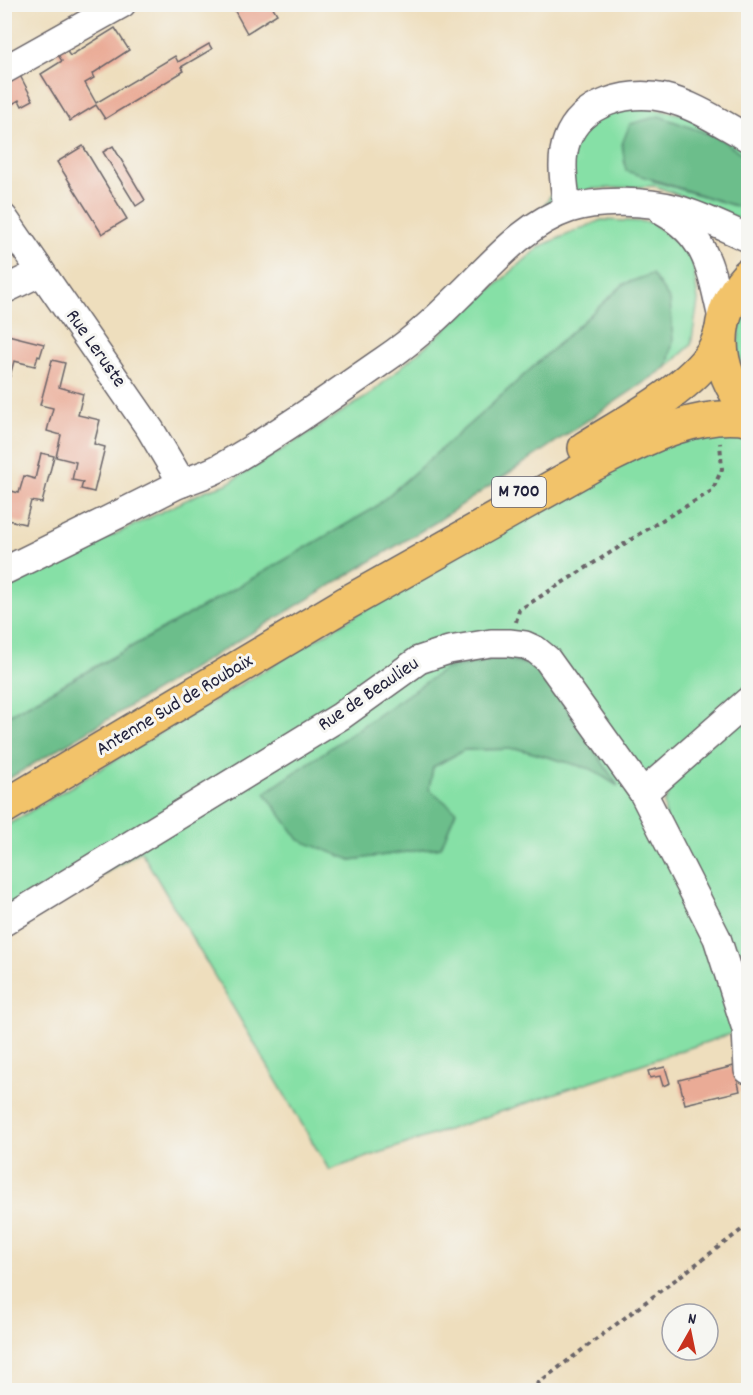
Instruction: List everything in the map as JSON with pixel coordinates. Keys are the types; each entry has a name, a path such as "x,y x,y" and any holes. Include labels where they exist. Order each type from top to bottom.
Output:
{"highway":[{"path":"748,275 735,293 722,327 724,368 734,390 748,409"},
{"name":"M 700","path":"345,604 670,393 712,353 722,327"},
{"name":"M 700","path":"345,604 592,465 659,435 711,419 727,417 748,419"},
{"name":"Antenne Sud de Roubaix","path":"4,807 345,604"}],"street":[{"path":"4,70 122,4"},
{"path":"567,209 564,176 567,141 575,125 589,112 604,103 623,97 644,95 665,98 685,105 748,138"},
{"path":"4,572 182,483 220,468 386,359 428,326 511,243 567,209 601,203 671,208 693,214 748,238"},
{"path":"645,205 678,222 696,238 710,268 722,327"},
{"name":"Rue Leruste","path":"4,218 150,429 182,483"},
{"path":"4,290 41,272"},
{"name":"Rue de Beaulieu","path":"4,922 340,716 419,660 460,648 491,643 525,645 547,659 643,793 717,938 746,1029 748,1070"},
{"path":"643,793 748,701"}],"path":[{"path":"509,643 519,610 712,491 722,469 721,445 711,419"},
{"path":"529,1390 748,1225"}],"green space":[{"path":"591,99 748,125 748,158 717,137 653,181 748,210 748,224 727,213 655,186 592,189 545,205"},
{"path":"659,116 717,137 748,158 748,210 626,171 622,144 630,124"},
{"path":"601,220 651,222 678,243 693,262 698,301 691,345 667,367 673,341 624,284 373,509 5,717 5,587 207,490 227,484 368,396 541,246"},
{"path":"652,274 670,300 673,341 667,367 436,522 5,781 5,717 373,509 624,284"},
{"path":"748,302 748,380 740,361 738,341 741,321"},
{"path":"701,428 748,430 748,1044 745,1029 329,1170 141,851 5,935 4,827 606,465","holes":["502,658 540,668 617,785 591,769 519,749 464,750 433,767 429,789 441,847 351,860","671,789 664,803 667,839 637,802"]},
{"path":"502,658 540,668 618,786 591,769 519,749 464,750 433,767 429,789 456,811 441,847 351,860 299,840 265,793 445,669"}],"building":[{"path":"231,4 271,4 277,14 247,33"},
{"path":"115,28 129,50 92,74 94,78 85,83 96,103 175,56 178,62 209,44 212,49 181,67 184,71 105,119 96,105 70,121 41,74 62,61 54,49 62,44 70,56"},
{"path":"17,70 33,100 22,106 19,100 4,109 4,78"},
{"path":"83,146 127,219 102,234 57,162"},
{"path":"113,146 145,200 136,206 103,152"},
{"path":"4,334 44,344 35,366 14,361 10,376 4,374"},
{"path":"52,360 65,363 59,387 83,394 78,415 100,420 94,444 105,447 94,492 81,489 83,482 72,480 76,462 56,457 61,435 47,431 53,408 40,405"},
{"path":"41,453 54,456 42,503 31,501 25,524 4,519 4,489 19,493 24,476 35,479"},
{"path":"734,1066 740,1091 685,1104 679,1080"},
{"path":"665,1067 670,1083 663,1086 660,1076 650,1078 648,1071"}]}
